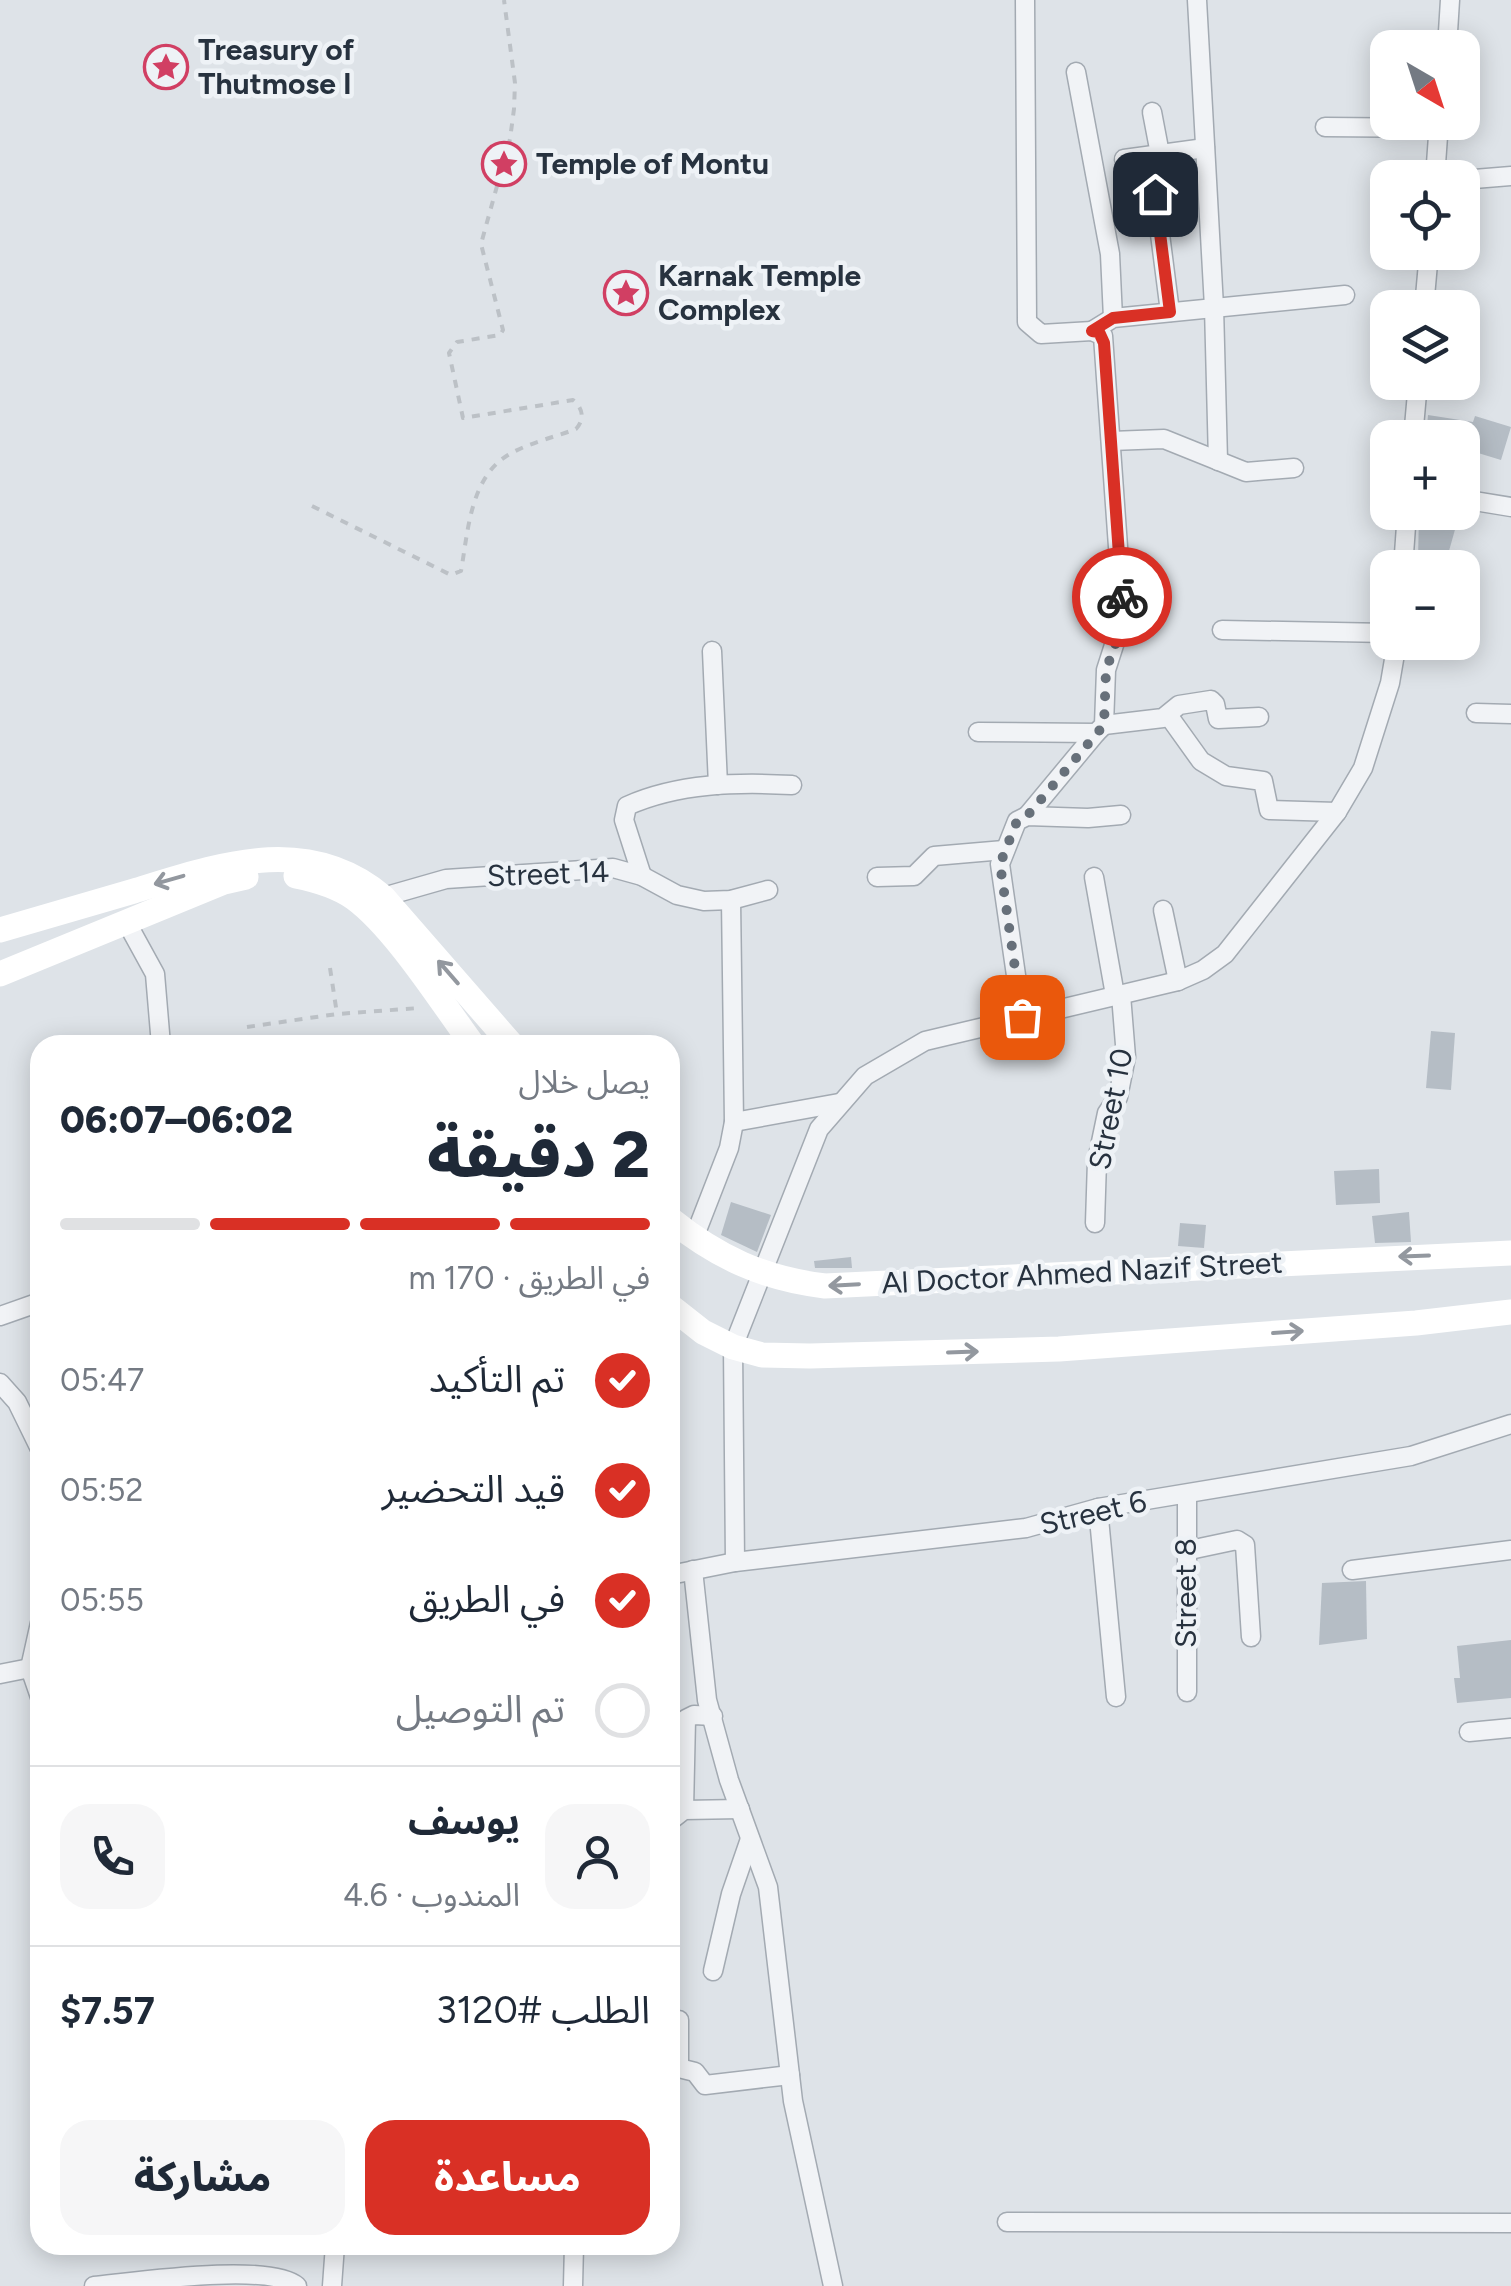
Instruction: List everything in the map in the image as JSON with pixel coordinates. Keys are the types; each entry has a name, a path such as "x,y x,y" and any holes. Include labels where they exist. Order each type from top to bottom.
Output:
{"main road":[{"path":"0,930 191,874 256,860 325,864 361,879 383,898 503,1035"},
{"path":"0,974 224,882 256,874 290,874 322,882 352,896 378,918 466,1035"},
{"name":"Al Doctor Ahmed Nazif Street","path":"680,1226 726,1259 761,1274 825,1286 1511,1252"},
{"path":"680,1314 702,1332 732,1347 762,1355 810,1356 1060,1349 1416,1323 1511,1312"}],"street":[{"path":"1022,1017 1000,864 1017,821 1027,816 1100,729 1106,670 1123,617 1104,343 1099,332 1041,334 1027,322 1025,0"},
{"path":"1197,0 1214,307 1218,461"},
{"path":"1448,30 1450,0"},
{"path":"1076,72 1110,254 1113,318"},
{"path":"1152,112 1170,312"},
{"path":"1325,127 1370,126"},
{"path":"1124,159 1205,148"},
{"path":"1480,179 1511,176"},
{"path":"1092,331 1113,318 1346,295"},
{"path":"1111,441 1164,439 1246,472 1294,468"},
{"path":"1480,501 1511,507"},
{"path":"1222,630 1370,634"},
{"path":"712,650 718,785"},
{"path":"736,1562 732,1347 818,1129 865,1076 924,1041 1178,981 1225,954 1338,812 1362,768 1378,726 1393,660"},
{"path":"978,732 1100,729 1168,715 1185,703 1211,700 1218,719 1258,717"},
{"path":"1476,713 1511,714"},
{"path":"1168,715 1201,760 1226,776 1263,780 1269,810 1338,812"},
{"path":"642,876 624,820 628,806 718,785 792,784"},
{"path":"1027,816 1121,815"},
{"path":"877,877 914,876 934,856 1004,850"},
{"name":"Street 14","path":"383,898 446,879 614,868 642,876 677,895 704,901 731,900 768,890"},
{"name":"Street 10","path":"1094,877 1126,1057 1118,1096 1106,1117 1097,1161 1095,1223"},
{"path":"694,1238 729,1148 734,1122 731,900"},
{"path":"1163,910 1178,981"},
{"path":"126,923 154,974 159,1035"},
{"path":"734,1122 839,1102"},
{"path":"0,1316 30,1306"},
{"path":"0,1383 17,1402 30,1429"},
{"name":"Street 6","path":"680,1573 736,1562 994,1534 1098,1508 1411,1456 1511,1424"},
{"name":"Street 8","path":"1186,1494 1187,1692"},
{"path":"1098,1508 1116,1698"},
{"path":"1185,1551 1237,1540 1246,1544 1252,1637"},
{"path":"1352,1570 1511,1550"},
{"path":"693,1570 704,1688 768,1887 790,2076 833,2286"},
{"path":"0,1674 30,1668"},
{"path":"680,1783 686,1719 694,1715 713,1716"},
{"path":"1469,1732 1511,1728"},
{"path":"680,1815 740,1809"},
{"path":"713,1970 731,1894 750,1839"},
{"path":"680,2068 694,2072 705,2084 790,2076"},
{"path":"1007,2222 1511,2223"},
{"path":"332,2286 334,2255"},
{"path":"574,2255 574,2286"},
{"path":"94,2286 214,2275 280,2276 297,2286"}],"path":[{"path":"312,506 453,576 461,571 475,497 494,466 508,454 576,429 582,420 580,408 573,400 463,418 449,353 457,342 500,335 503,330 481,244 510,139 514,109 515,83 504,0"},
{"path":"330,968 338,1014"},
{"path":"247,1028 338,1014 444,1006"}],"building":[{"path":"1428,415 1460,420 1428,420"},
{"path":"1475,416 1511,427 1501,460 1480,454 1480,420 1474,420"},
{"path":"1419,530 1455,530 1449,550 1418,550"},
{"path":"1431,1031 1455,1033 1451,1090 1426,1088"},
{"path":"1379,1169 1380,1203 1336,1205 1334,1171"},
{"path":"731,1202 771,1215 757,1252 721,1235"},
{"path":"1409,1212 1411,1242 1375,1243 1372,1216"},
{"path":"1180,1223 1206,1225 1204,1248 1178,1246"},
{"path":"851,1257 852,1268 815,1268 814,1261"},
{"path":"1366,1581 1367,1639 1319,1645 1322,1583"},
{"path":"1511,1640 1511,1698 1457,1703 1457,1646"}],"way so far":[{"path":"1022,1017 1000,864 1017,821 1027,816 1104,725 1106,670 1123,617 1122,597"}],"place":[{"name":"Treasury of Thutmose I","path":"166,67"},
{"name":"Temple of Montu","path":"504,164"},
{"name":"Karnak Temple Complex","path":"626,293"}],"route":[{"path":"1122,597 1104,343 1099,332 1092,331 1113,318 1170,312 1155,194"}]}
